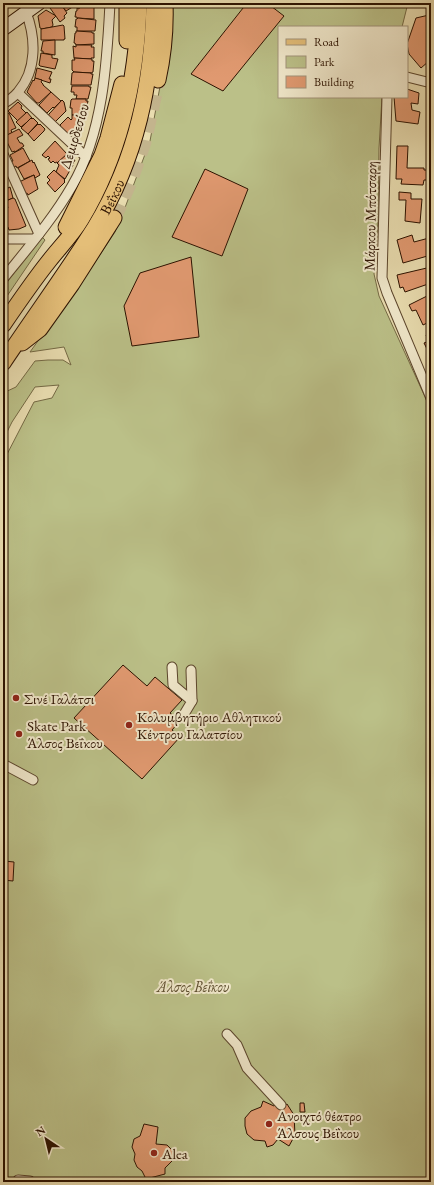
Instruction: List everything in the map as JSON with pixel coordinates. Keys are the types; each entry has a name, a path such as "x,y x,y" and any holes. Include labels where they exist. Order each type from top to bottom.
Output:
{"main road":[{"path":"49,260 102,155 108,138 122,87 128,30 128,3"},
{"name":"Βεΐκου","path":"3,325 49,260 71,235 102,180 123,124 132,88 138,38 139,3"},
{"name":"Βεΐκου","path":"3,363 91,232 105,207 126,160 137,129 147,90 153,38 154,3"},
{"path":"158,80 165,40 165,3"},
{"path":"11,350 40,329 72,284 114,218"}],"street":[{"name":"Δεμιρδεσίου","path":"3,279 73,185 86,157 94,132 106,73 110,3"},
{"path":"3,29 34,6"},
{"path":"3,104 18,93 27,78 32,62 34,44 31,26 34,6"},
{"path":"408,78 431,83"},
{"path":"18,93 86,157"},
{"name":"Μάρκου Μπότσαρη","path":"387,98 382,278 431,398"},
{"path":"3,154 36,236 3,239"},
{"path":"172,667 173,684 192,701"},
{"path":"183,716 192,701 191,670"},
{"path":"3,764 33,780"},
{"path":"227,1034 237,1045 247,1068 281,1105"},
{"path":"18,1182 18,1180 30,1181"}],"green space":[{"name":"Άλσος Βεΐκου","path":"166,3 408,3 402,26 278,26 278,98 382,98 379,148 378,222 374,274 379,296 431,410 431,1182 3,1182 3,462 34,402 52,398 59,385 35,387 12,422 3,440 3,393 16,387 35,361 63,360 71,365 64,347 30,352 115,232 150,141 161,81"},
{"path":"42,237 45,240 3,302 3,287"}],"building":[{"path":"55,3 60,3 67,13 64,16 65,18 60,22 50,8"},
{"path":"60,3 79,3 66,11"},
{"path":"81,3 96,4 96,6 94,6 94,19 75,17 77,8 79,9"},
{"path":"247,3 267,3 284,16 223,91 191,74"},
{"path":"46,10 56,16 52,20 52,27 42,29 40,28 38,16"},
{"path":"429,15 431,16 431,57 429,61 421,68 409,54 408,49 408,41 416,18"},
{"path":"76,19 96,20 95,31 77,31 77,27 75,27"},
{"path":"63,25 64,40 41,40 41,29"},
{"path":"76,31 94,33 94,44 76,45 74,43"},
{"path":"55,40 55,55 43,53 43,51 41,51 43,41"},
{"path":"76,45 92,45 91,47 94,47 94,58 74,58 73,46 76,47"},
{"path":"41,53 52,55 52,58 58,59 55,69 39,65"},
{"path":"74,58 92,59 92,61 94,61 93,72 74,72 72,70 72,60 75,60"},
{"path":"37,68 52,72 49,79 51,79 50,83 35,78"},
{"path":"72,73 93,74 91,85 71,85"},
{"path":"35,78 42,80 41,82 43,85 51,92 39,103 37,103 27,92"},
{"path":"72,86 91,87 88,99 76,99 77,95 74,95 74,92 71,92"},
{"path":"408,89 419,93 418,104 411,103 412,110 420,112 418,124 396,121 394,98 408,98"},
{"path":"51,92 61,101 47,113 39,105"},
{"path":"72,99 86,99 86,101 88,101 85,115 72,115 72,108 70,108"},
{"path":"62,100 66,111 55,122 48,116"},
{"path":"18,102 26,113 18,121 8,111"},
{"path":"27,112 32,118 21,127 16,122"},
{"path":"9,113 16,128 11,130 12,133 4,137 3,115"},
{"path":"72,115 84,117 77,135 73,140 60,127 60,125 68,117 71,120 72,119"},
{"path":"31,118 38,123 28,134 21,128"},
{"path":"38,124 45,129 34,141 28,134"},
{"path":"19,129 23,135 17,138 24,146 15,152 12,152 5,138 8,136 7,135"},
{"path":"55,141 67,154 58,163 53,161 51,163 48,156 46,158 42,155"},
{"path":"397,146 408,146 407,168 424,168 424,170 430,170 430,180 424,180 423,185 401,184 402,179 396,179"},
{"path":"23,148 30,161 17,168 16,166 14,167 11,162 13,161 10,155"},
{"path":"68,153 75,160 65,179 56,172 59,165 57,163"},
{"path":"32,160 40,175 35,178 34,175 24,179 18,168"},
{"path":"205,169 248,189 222,256 172,237"},
{"path":"54,170 65,180 65,182 55,192 47,183 50,180 47,177"},
{"path":"34,175 38,189 28,195 27,193 25,194 19,182"},
{"path":"7,186 8,188 10,187 13,198 3,202 3,188"},
{"path":"399,192 411,193 411,199 422,199 420,223 405,221 406,200 399,200"},
{"path":"13,198 15,199 26,226 19,229 9,230 3,209 8,208 6,201"},
{"path":"412,235 414,242 429,238 431,255 403,263 397,240"},
{"path":"191,257 199,337 132,346 124,306 140,273"},
{"path":"431,267 431,283 405,292 403,287 400,288 397,275"},
{"path":"431,294 431,321 423,325 416,310 412,311 409,305"},
{"path":"431,333 431,357 424,343 429,341 426,335"},
{"name":"Κολυμβητήριο Αθλητικού Κέντρου Γαλατσίου","path":"123,665 147,686 155,677 182,700 170,713 180,721 172,730 180,737 142,779 74,718"},
{"path":"4,861 14,862 13,881 3,880"},
{"name":"Ανοιχτό θέατρο Άλσους Βεΐκου","path":"263,1101 274,1106 276,1104 280,1108 287,1104 294,1115 295,1135 289,1146 278,1139 273,1145 267,1147 265,1141 254,1140 247,1134 245,1118 251,1111 261,1107"},
{"path":"300,1103 304,1103 305,1112 300,1112"},
{"name":"Alea","path":"144,1124 158,1127 156,1144 167,1145 173,1151 174,1159 165,1168 165,1174 146,1179 142,1171 137,1167 134,1160 135,1154 132,1147 134,1139 140,1136"}],"tunnel":[{"path":"114,218 131,179 144,142 158,80"}],"place":[{"name":"Σινέ Γαλάτσι","path":"16,698"},
{"name":"Κολυμβητήριο Αθλητικού Κέντρου Γαλατσίου","path":"129,725"},
{"name":"Skate Park Άλσος Βεΐκου","path":"19,734"},
{"name":"Ανοιχτό θέατρο Άλσους Βεΐκου","path":"269,1124"},
{"name":"Alea","path":"154,1153"}]}
